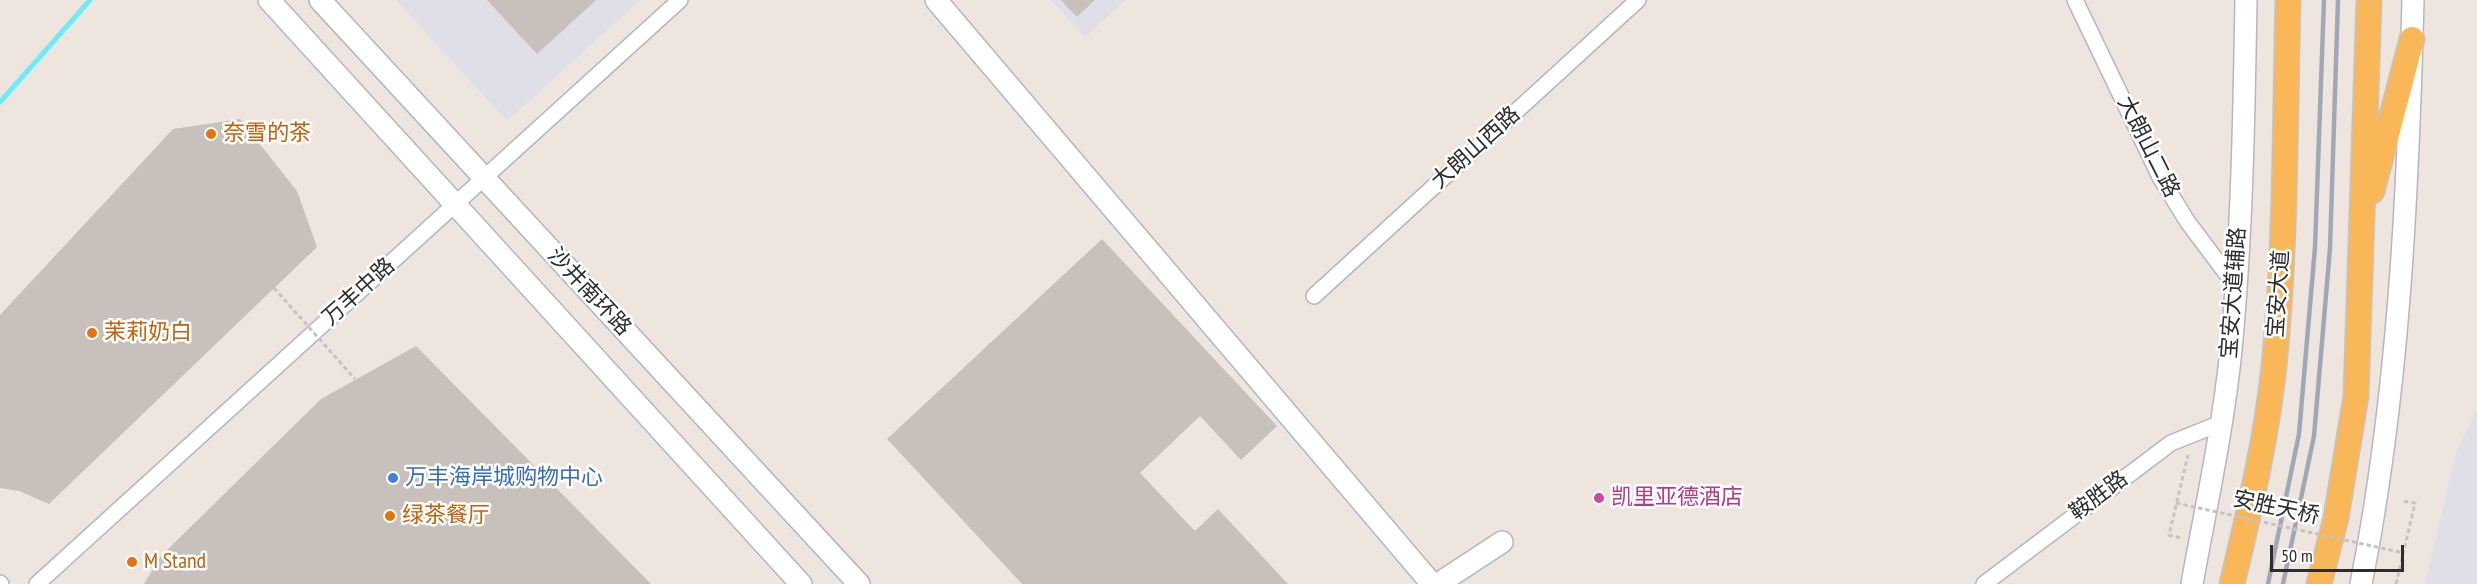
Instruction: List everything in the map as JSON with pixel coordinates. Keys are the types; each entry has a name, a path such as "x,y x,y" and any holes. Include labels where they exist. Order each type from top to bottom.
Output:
{"main road":[{"name":"沙井南环路","path":"269,0 801,584"},
{"name":"沙井南环路","path":"320,0 859,584"},
{"path":"936,0 1432,584"},
{"name":"宝安大道辅路","path":"2192,584 2222,423 2231,350 2244,136 2246,0"},
{"path":"2274,0 2287,67"},
{"name":"宝安大道","path":"2232,584 2260,467 2275,357 2282,252 2288,0"},
{"path":"2319,584 2336,518 2356,396 2368,0"},
{"path":"2361,584 2373,522 2399,297 2413,0"},
{"path":"2361,231 2412,39"},
{"path":"1438,584 1502,542"}],"street":[{"name":"万丰中路","path":"37,584 680,0"},
{"name":"大朗山西路","path":"1314,296 1638,0"},
{"name":"大朗山二路","path":"2075,0 2160,177 2187,221 2235,285"},
{"name":"鞍胜路","path":"1984,584 2171,443 2222,423"}],"path":[{"path":"274,288 356,380"},
{"path":"2179,546 2181,537 2169,535 2187,458"},
{"path":"2396,584 2415,503 2402,501"},
{"name":"安胜天桥","path":"2176,503 2404,553"},
{"path":"2396,584 2415,507"}],"shaded area":[{"path":"396,0 640,0 507,121"},
{"path":"1051,0 1126,0 1085,37"},
{"path":"2477,409 2477,584 2425,584 2456,453"}],"building":[{"path":"487,0 596,0 537,54"},
{"path":"1061,0 1095,0 1077,17"},
{"path":"240,119 297,191 317,247 49,504 19,491 0,488 0,315 173,129"},
{"path":"1102,239 1277,426 1241,460 1200,416 1140,473 1195,531 1218,509 1288,584 1022,584 887,439"},
{"name":"万丰海岸城购物中心","path":"416,346 651,584 144,584 160,557 321,399"}],"waterway":[{"path":"0,102 90,0"}],"railway":[{"path":"2268,584 2299,434 2315,247 2324,0"},
{"path":"2283,584 2314,436 2330,248 2338,0"}],"place":[{"name":"奈雪的茶","path":"211,134"},
{"name":"茉莉奶白","path":"92,333"},
{"name":"万丰海岸城购物中心","path":"393,478"},
{"name":"凯里亚德酒店","path":"1599,498"},
{"name":"绿茶餐厅","path":"390,516"},
{"name":"M Stand","path":"132,562"}]}
